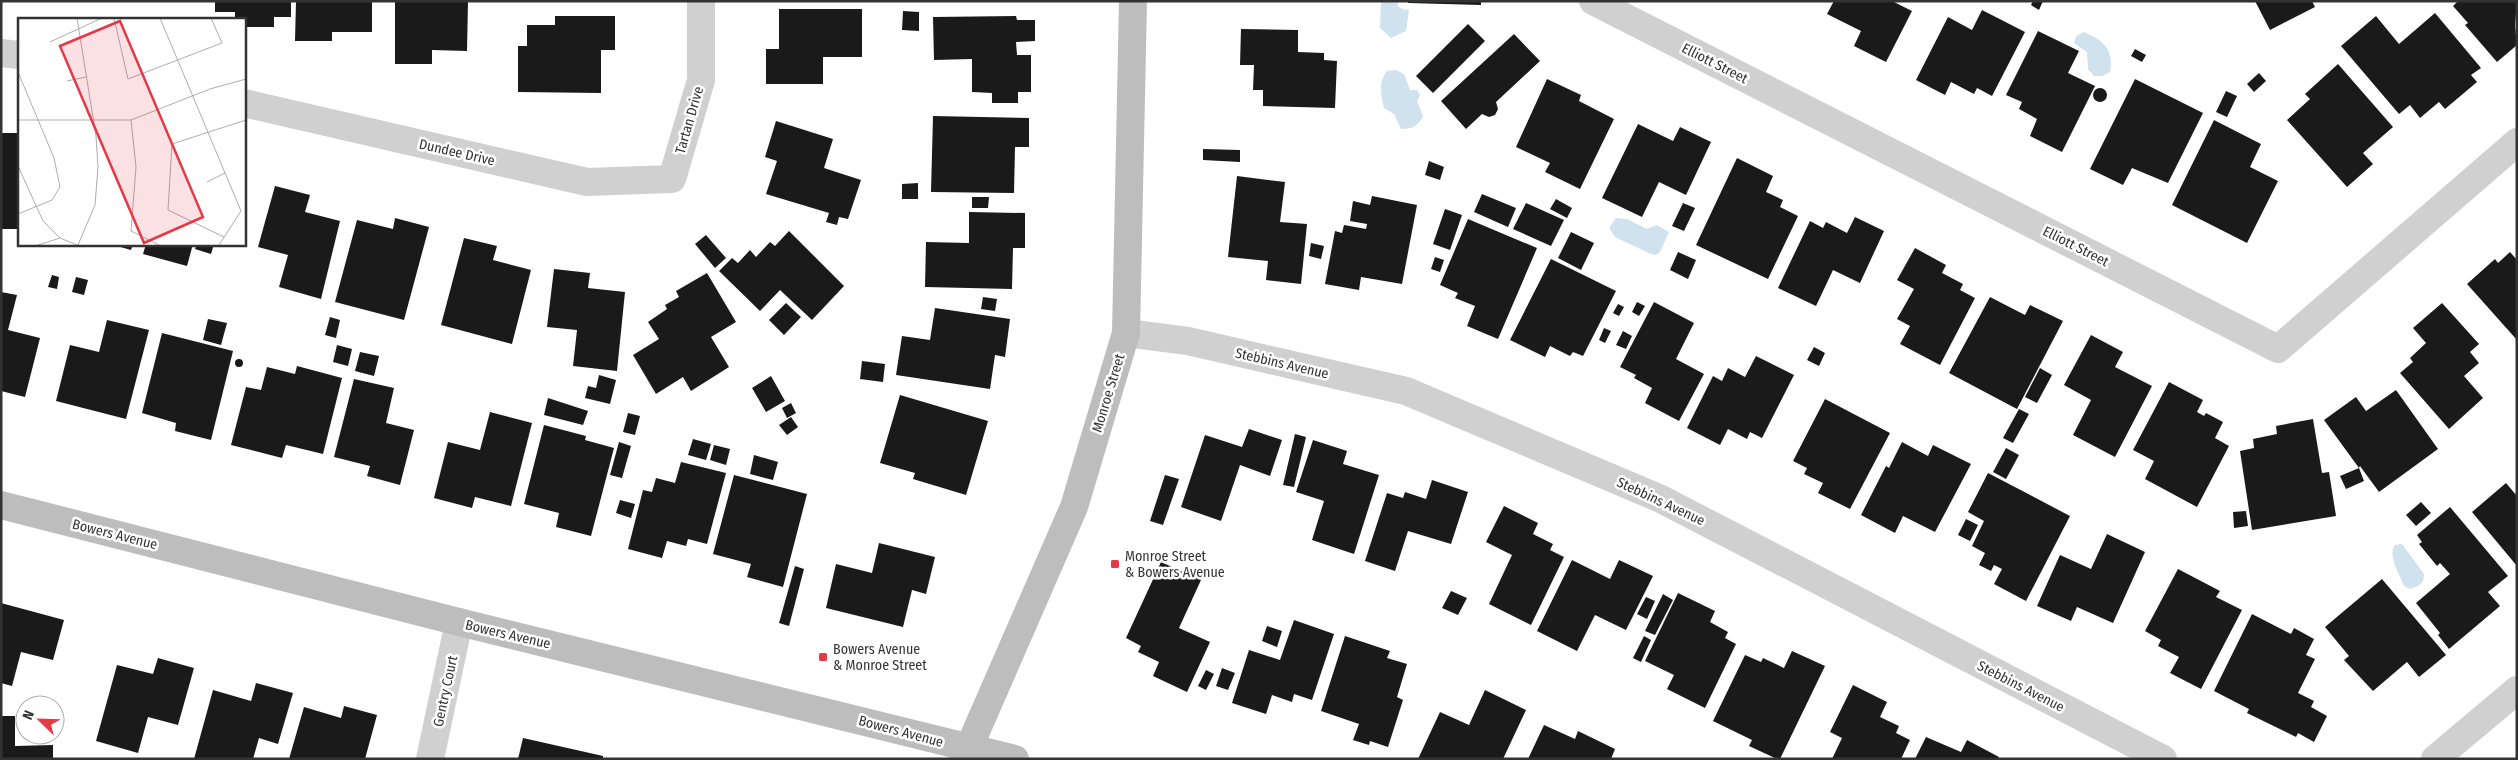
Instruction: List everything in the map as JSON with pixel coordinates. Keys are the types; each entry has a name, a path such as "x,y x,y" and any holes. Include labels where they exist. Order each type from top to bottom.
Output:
{"main road":[{"name":"Monroe Street","path":"966,754 1074,507 1126,333 1134,1"},
{"name":"Bowers Avenue","path":"1,505 459,622 800,704 966,754 1015,759"}],"street":[{"name":"Tartan Drive","path":"672,178 701,80 701,1"},
{"name":"Elliott Street","path":"1593,1 2278,348 2517,142"},
{"path":"1,53 18,55"},
{"name":"Dundee Drive","path":"245,104 587,182 672,178"},
{"name":"Stebbins Avenue","path":"1126,333 1188,341 1406,390 1661,499 2163,759"},
{"name":"Gentry Court","path":"430,759 459,622"},
{"path":"2435,759 2517,690"}],"water":[{"path":"1381,1 1398,1 1398,6 1409,10 1406,31 1391,38 1380,28"},
{"path":"2084,32 2097,38 2106,46 2110,57 2110,72 2102,76 2094,76 2088,69 2087,52 2074,43 2076,36"},
{"path":"1396,70 1404,74 1410,90 1417,90 1420,95 1417,101 1423,116 1417,125 1408,128 1401,129 1394,114 1384,108 1381,89 1382,80 1387,71"},
{"path":"1616,218 1627,219 1647,229 1657,225 1669,232 1660,252 1656,255 1651,254 1615,237 1609,228"},
{"path":"2402,544 2424,574 2421,584 2411,589 2404,586 2392,554 2395,545"}],"building":[{"path":"215,1 291,1 291,17 274,17 274,27 245,27 245,18 235,18 235,12 215,12"},
{"path":"296,1 372,1 372,32 332,32 332,41 295,41"},
{"path":"395,1 468,1 467,51 432,50 432,64 395,64"},
{"path":"1408,1 1481,1 1481,5 1408,3"},
{"path":"1834,1 1892,1 1912,11 1886,62 1854,46 1861,31 1827,14"},
{"path":"2033,1 2043,1 2039,10 2031,5"},
{"path":"2255,1 2312,1 2315,7 2270,30"},
{"path":"2458,1 2517,1 2515,26 2517,45 2497,62 2465,25 2468,23 2453,6"},
{"path":"779,9 862,9 862,57 823,57 823,84 766,84 766,49 779,49"},
{"path":"1982,10 2025,32 1992,96 1977,88 1974,94 1951,82 1945,95 1916,80 1948,17 1972,30"},
{"path":"903,11 919,12 919,31 902,30"},
{"path":"2435,13 2481,68 2471,75 2477,82 2445,109 2439,102 2420,118 2410,105 2399,114 2341,46 2376,16 2399,44"},
{"path":"555,16 615,16 615,50 601,50 601,93 518,92 518,46 527,46 527,25 555,25"},
{"path":"1016,16 1017,20 1035,20 1035,41 1016,42 1017,55 1031,55 1031,92 1018,92 1018,103 992,103 992,93 972,92 972,59 934,60 933,17"},
{"path":"1468,24 1485,41 1433,93 1416,76"},
{"path":"1241,29 1298,30 1298,52 1324,53 1324,60 1337,61 1335,108 1263,106 1263,90 1253,90 1254,65 1240,65"},
{"path":"2038,31 2079,51 2068,73 2095,86 2062,152 2030,136 2037,119 2019,109 2022,102 2006,95"},
{"path":"1514,34 1540,61 1496,102 1498,109 1495,115 1489,117 1482,114 1466,129 1441,101"},
{"path":"2135,49 2146,55 2142,62 2131,56"},
{"path":"2338,64 2393,127 2363,153 2373,164 2347,187 2287,120 2310,99 2305,94"},
{"path":"2259,73 2266,81 2254,92 2247,84"},
{"path":"1547,79 1581,95 1579,101 1614,119 1580,189 1545,172 1550,163 1516,147"},
{"path":"2135,79 2203,113 2168,183 2132,168 2123,185 2090,169"},
{"path":"2100,88 2105,90 2107,95 2105,100 2100,102 2095,100 2093,95 2095,90"},
{"path":"2226,91 2237,96 2227,117 2216,112"},
{"path":"933,116 1029,118 1029,147 1015,147 1014,193 931,192"},
{"path":"2214,120 2261,144 2250,167 2278,181 2247,243 2172,205"},
{"path":"776,121 833,139 824,168 861,180 848,219 839,217 837,225 826,222 829,213 766,194 777,161 765,157"},
{"path":"1638,124 1673,141 1680,127 1711,142 1686,195 1659,182 1642,217 1602,198"},
{"path":"1,133 18,133 18,229 1,229"},
{"path":"1203,149 1240,150 1240,162 1203,160"},
{"path":"1737,158 1773,176 1766,192 1783,200 1780,207 1798,216 1768,279 1696,245"},
{"path":"1429,161 1444,167 1440,180 1425,175"},
{"path":"1237,176 1285,182 1280,222 1307,224 1301,284 1266,280 1268,261 1228,257"},
{"path":"918,183 918,199 902,199 902,184"},
{"path":"275,186 310,195 305,212 340,221 321,299 279,287 288,255 258,247"},
{"path":"1482,194 1516,208 1508,227 1474,212"},
{"path":"1372,196 1417,205 1402,284 1361,277 1359,290 1325,284 1335,231 1342,233 1344,225 1366,229 1367,224 1350,221 1353,201 1370,205"},
{"path":"972,197 989,197 988,208 972,208"},
{"path":"1556,199 1572,208 1567,218 1550,209"},
{"path":"1526,203 1564,220 1551,246 1513,229"},
{"path":"1683,203 1695,208 1684,231 1672,226"},
{"path":"1445,209 1462,215 1450,250 1433,244"},
{"path":"969,212 1025,213 1025,248 1013,248 1012,289 925,287 926,242 969,243"},
{"path":"1855,217 1884,231 1860,283 1833,270 1816,306 1778,288 1810,221 1823,228 1826,222 1847,233"},
{"path":"395,218 429,227 404,320 335,302 357,220 393,229"},
{"path":"1468,219 1537,248 1498,339 1467,326 1475,306 1455,298 1458,293 1440,285"},
{"path":"789,231 844,286 812,320 780,290 760,311 719,271 732,258 738,263 750,250 756,257 770,242 775,246"},
{"path":"1571,232 1594,243 1581,270 1558,258"},
{"path":"706,235 726,258 715,268 695,244"},
{"path":"464,238 497,246 493,260 531,270 512,344 441,325"},
{"path":"1311,243 1324,246 1321,259 1309,256"},
{"path":"114,245 133,245 131,250"},
{"path":"146,245 193,245 187,266 143,254"},
{"path":"197,245 214,245 211,254 195,249"},
{"path":"1915,248 1946,265 1942,273 1963,284 1960,290 1975,298 1940,365 1900,344 1910,326 1897,319 1914,289 1897,280"},
{"path":"1678,252 1696,260 1688,279 1670,270"},
{"path":"2510,252 2517,260 2517,340 2467,284 2495,259 2498,263"},
{"path":"1435,257 1444,260 1440,272 1431,269"},
{"path":"1551,259 1616,291 1583,356 1573,352 1570,356 1550,346 1545,357 1510,340"},
{"path":"554,269 590,273 588,288 625,292 617,371 573,366 577,330 547,327"},
{"path":"707,273 736,322 711,337 729,367 691,391 683,377 656,394 633,355 659,339 648,322 667,309 665,305 679,297 676,291"},
{"path":"52,275 59,277 57,289 48,287"},
{"path":"76,277 88,280 84,295 72,292"},
{"path":"1,292 17,295 8,330 40,338 25,397 1,391"},
{"path":"983,297 997,299 995,311 981,309"},
{"path":"1990,297 2025,315 2030,305 2063,321 2017,409 1949,373"},
{"path":"1637,302 1645,306 1639,316 1632,312"},
{"path":"1654,302 1694,323 1676,359 1704,374 1679,421 1645,403 1652,388 1634,378 1636,375 1620,367"},
{"path":"786,303 801,317 784,335 769,320"},
{"path":"2442,303 2479,344 2470,352 2479,363 2464,376 2483,398 2449,429 2400,373 2413,362 2410,358 2426,343 2413,328"},
{"path":"1618,304 1624,307 1619,316 1613,313"},
{"path":"935,308 1010,319 1005,357 995,355 990,389 896,375 902,336 930,340"},
{"path":"330,317 340,320 336,338 325,335"},
{"path":"208,319 227,323 221,345 203,340"},
{"path":"107,320 149,330 126,419 56,401 70,345 99,352"},
{"path":"1604,328 1611,331 1605,343 1599,340"},
{"path":"1623,331 1632,336 1626,349 1616,345"},
{"path":"162,333 233,351 211,440 175,431 176,423 142,413"},
{"path":"2091,335 2123,352 2115,367 2152,386 2115,457 2073,435 2091,400 2064,385"},
{"path":"337,345 352,349 348,366 333,362"},
{"path":"1814,347 1825,353 1819,366 1807,360"},
{"path":"360,352 379,356 374,376 355,371"},
{"path":"1756,356 1794,375 1762,438 1750,432 1747,439 1728,429 1720,445 1687,428 1713,376 1722,381 1728,368 1745,377"},
{"path":"239,359 243,363 239,367 235,363"},
{"path":"862,361 885,364 883,382 860,379"},
{"path":"297,366 342,378 323,454 286,445 282,458 231,445 246,387 261,390 267,367 295,374"},
{"path":"2040,368 2052,375 2037,403 2025,397"},
{"path":"599,375 616,380 610,404 585,398 588,386 596,388"},
{"path":"771,376 785,401 766,412 752,388"},
{"path":"354,379 394,388 386,423 414,430 400,485 367,476 370,466 334,457"},
{"path":"2169,382 2203,400 2197,412 2204,416 2206,413 2223,422 2215,438 2229,446 2197,507 2145,479 2154,461 2133,450"},
{"path":"2396,390 2438,449 2379,492 2360,466 2359,468 2324,420 2356,397 2366,411"},
{"path":"900,395 988,421 966,495 913,479 915,473 880,463"},
{"path":"548,398 588,411 583,425 544,415"},
{"path":"1825,399 1890,433 1850,509 1818,493 1823,483 1804,474 1807,468 1793,461"},
{"path":"791,403 796,413 787,418 782,408"},
{"path":"2019,409 2029,414 2013,443 2003,438"},
{"path":"490,412 532,423 511,506 475,497 472,508 434,498 448,442 480,450"},
{"path":"628,413 640,416 635,435 623,432"},
{"path":"791,417 798,427 787,435 779,425"},
{"path":"2313,419 2322,473 2329,472 2336,516 2252,530 2240,451 2254,448 2253,439 2277,434 2276,426"},
{"path":"544,425 586,436 585,440 614,448 591,536 556,527 559,513 524,504"},
{"path":"1249,429 1282,440 1270,476 1240,465 1221,521 1181,507 1205,435 1242,447"},
{"path":"1295,434 1306,437 1294,487 1283,485"},
{"path":"693,439 711,444 706,460 688,455"},
{"path":"1313,440 1347,451 1343,464 1379,475 1354,554 1312,540 1324,501 1296,492"},
{"path":"619,442 631,446 622,478 610,475"},
{"path":"1902,442 1928,456 1933,445 1971,464 1935,532 1903,516 1895,533 1861,515 1886,466 1889,468"},
{"path":"714,445 730,449 726,465 710,460"},
{"path":"2006,448 2019,455 2006,479 1993,472"},
{"path":"754,455 778,462 773,480 750,474"},
{"path":"681,462 726,473 707,544 688,539 686,546 667,541 662,558 628,549 643,490 652,492 656,478 675,483"},
{"path":"2359,468 2364,481 2346,489 2340,476"},
{"path":"1988,473 2070,516 2026,601 1994,584 2002,569 1994,565 1991,571 1979,565 1985,553 1972,546 1984,521 1968,512"},
{"path":"734,475 807,494 783,587 747,577 751,564 713,554"},
{"path":"1165,475 1179,479 1163,525 1150,521"},
{"path":"1432,480 1468,492 1451,544 1408,531 1395,571 1365,561 1387,493 1403,498 1405,492 1426,499"},
{"path":"2506,483 2517,496 2517,566 2472,512"},
{"path":"620,500 635,504 631,518 616,513"},
{"path":"2421,502 2431,513 2416,526 2406,515"},
{"path":"1504,506 1538,523 1533,534 1553,544 1550,550 1564,557 1531,625 1489,604 1512,555 1486,542"},
{"path":"2450,507 2508,576 2488,592 2500,606 2449,649 2438,635 2440,633 2416,603 2450,574 2440,563 2437,566 2419,544 2422,542 2417,535"},
{"path":"2246,511 2248,526 2234,528 2233,512"},
{"path":"1966,519 1978,525 1970,541 1958,535"},
{"path":"2107,534 2145,552 2113,623 2077,607 2071,621 2037,606 2060,555 2091,569"},
{"path":"879,543 935,557 926,594 912,590 903,627 826,608 836,564 872,573"},
{"path":"1572,560 1610,579 1619,560 1653,576 1626,630 1595,615 1577,651 1537,631"},
{"path":"1161,562 1201,580 1179,628 1210,642 1187,692 1153,676 1159,662 1138,652 1141,646 1126,638"},
{"path":"795,566 804,569 789,626 779,623"},
{"path":"2178,569 2220,591 2216,597 2242,610 2201,689 2170,673 2179,657 2158,646 2161,640 2145,631"},
{"path":"2382,579 2446,655 2419,677 2407,662 2373,691 2344,660 2349,656 2325,627"},
{"path":"1451,591 1467,598 1458,615 1442,608"},
{"path":"1678,593 1715,611 1710,622 1728,632 1725,638 1736,644 1705,708 1667,689 1674,675 1645,661"},
{"path":"1663,594 1673,600 1655,635 1645,631"},
{"path":"1646,597 1655,601 1647,619 1637,614"},
{"path":"1,603 64,620 53,660 21,652 12,686 1,683"},
{"path":"2252,614 2291,634 2294,628 2314,639 2306,655 2315,659 2298,693 2314,701 2311,707 2327,716 2314,742 2298,733 2296,737 2247,713 2249,709 2214,691"},
{"path":"1294,620 1334,634 1312,700 1294,694 1292,702 1272,695 1266,714 1232,703 1249,650 1280,660"},
{"path":"1267,626 1282,631 1277,647 1262,641"},
{"path":"1345,636 1390,651 1387,658 1407,664 1397,697 1403,700 1388,747 1370,741 1369,745 1353,740 1359,724 1321,711"},
{"path":"1644,636 1651,640 1641,662 1633,658"},
{"path":"1792,651 1825,666 1780,759 1777,759 1749,746 1752,740 1713,721 1745,655 1761,662 1763,658 1784,668"},
{"path":"158,658 194,668 178,725 148,717 138,753 96,741 117,665 153,674"},
{"path":"1222,668 1235,673 1228,690 1216,686"},
{"path":"1206,670 1214,674 1206,690 1198,686"},
{"path":"256,683 293,693 278,744 259,738 253,759 194,759 213,690 251,701"},
{"path":"1853,685 1887,702 1880,717 1899,726 1896,733 1910,740 1901,759 1832,759 1842,738 1830,732"},
{"path":"1485,690 1526,710 1503,759 1418,759 1440,712 1469,725"},
{"path":"344,706 377,715 365,759 289,759 304,707 341,718"},
{"path":"1,716 15,716 15,746 53,745 53,759 1,759"},
{"path":"1544,725 1575,739 1578,731 1615,749 1611,759 1528,759"},
{"path":"1926,737 1961,752 1967,740 1999,757 1998,759 1915,759"},
{"path":"523,738 603,756 603,759 518,759"}],"place":[{"name":"Monroe Street & Bowers Avenue","path":"1115,564"},
{"name":"Bowers Avenue & Monroe Street","path":"823,657"}]}
